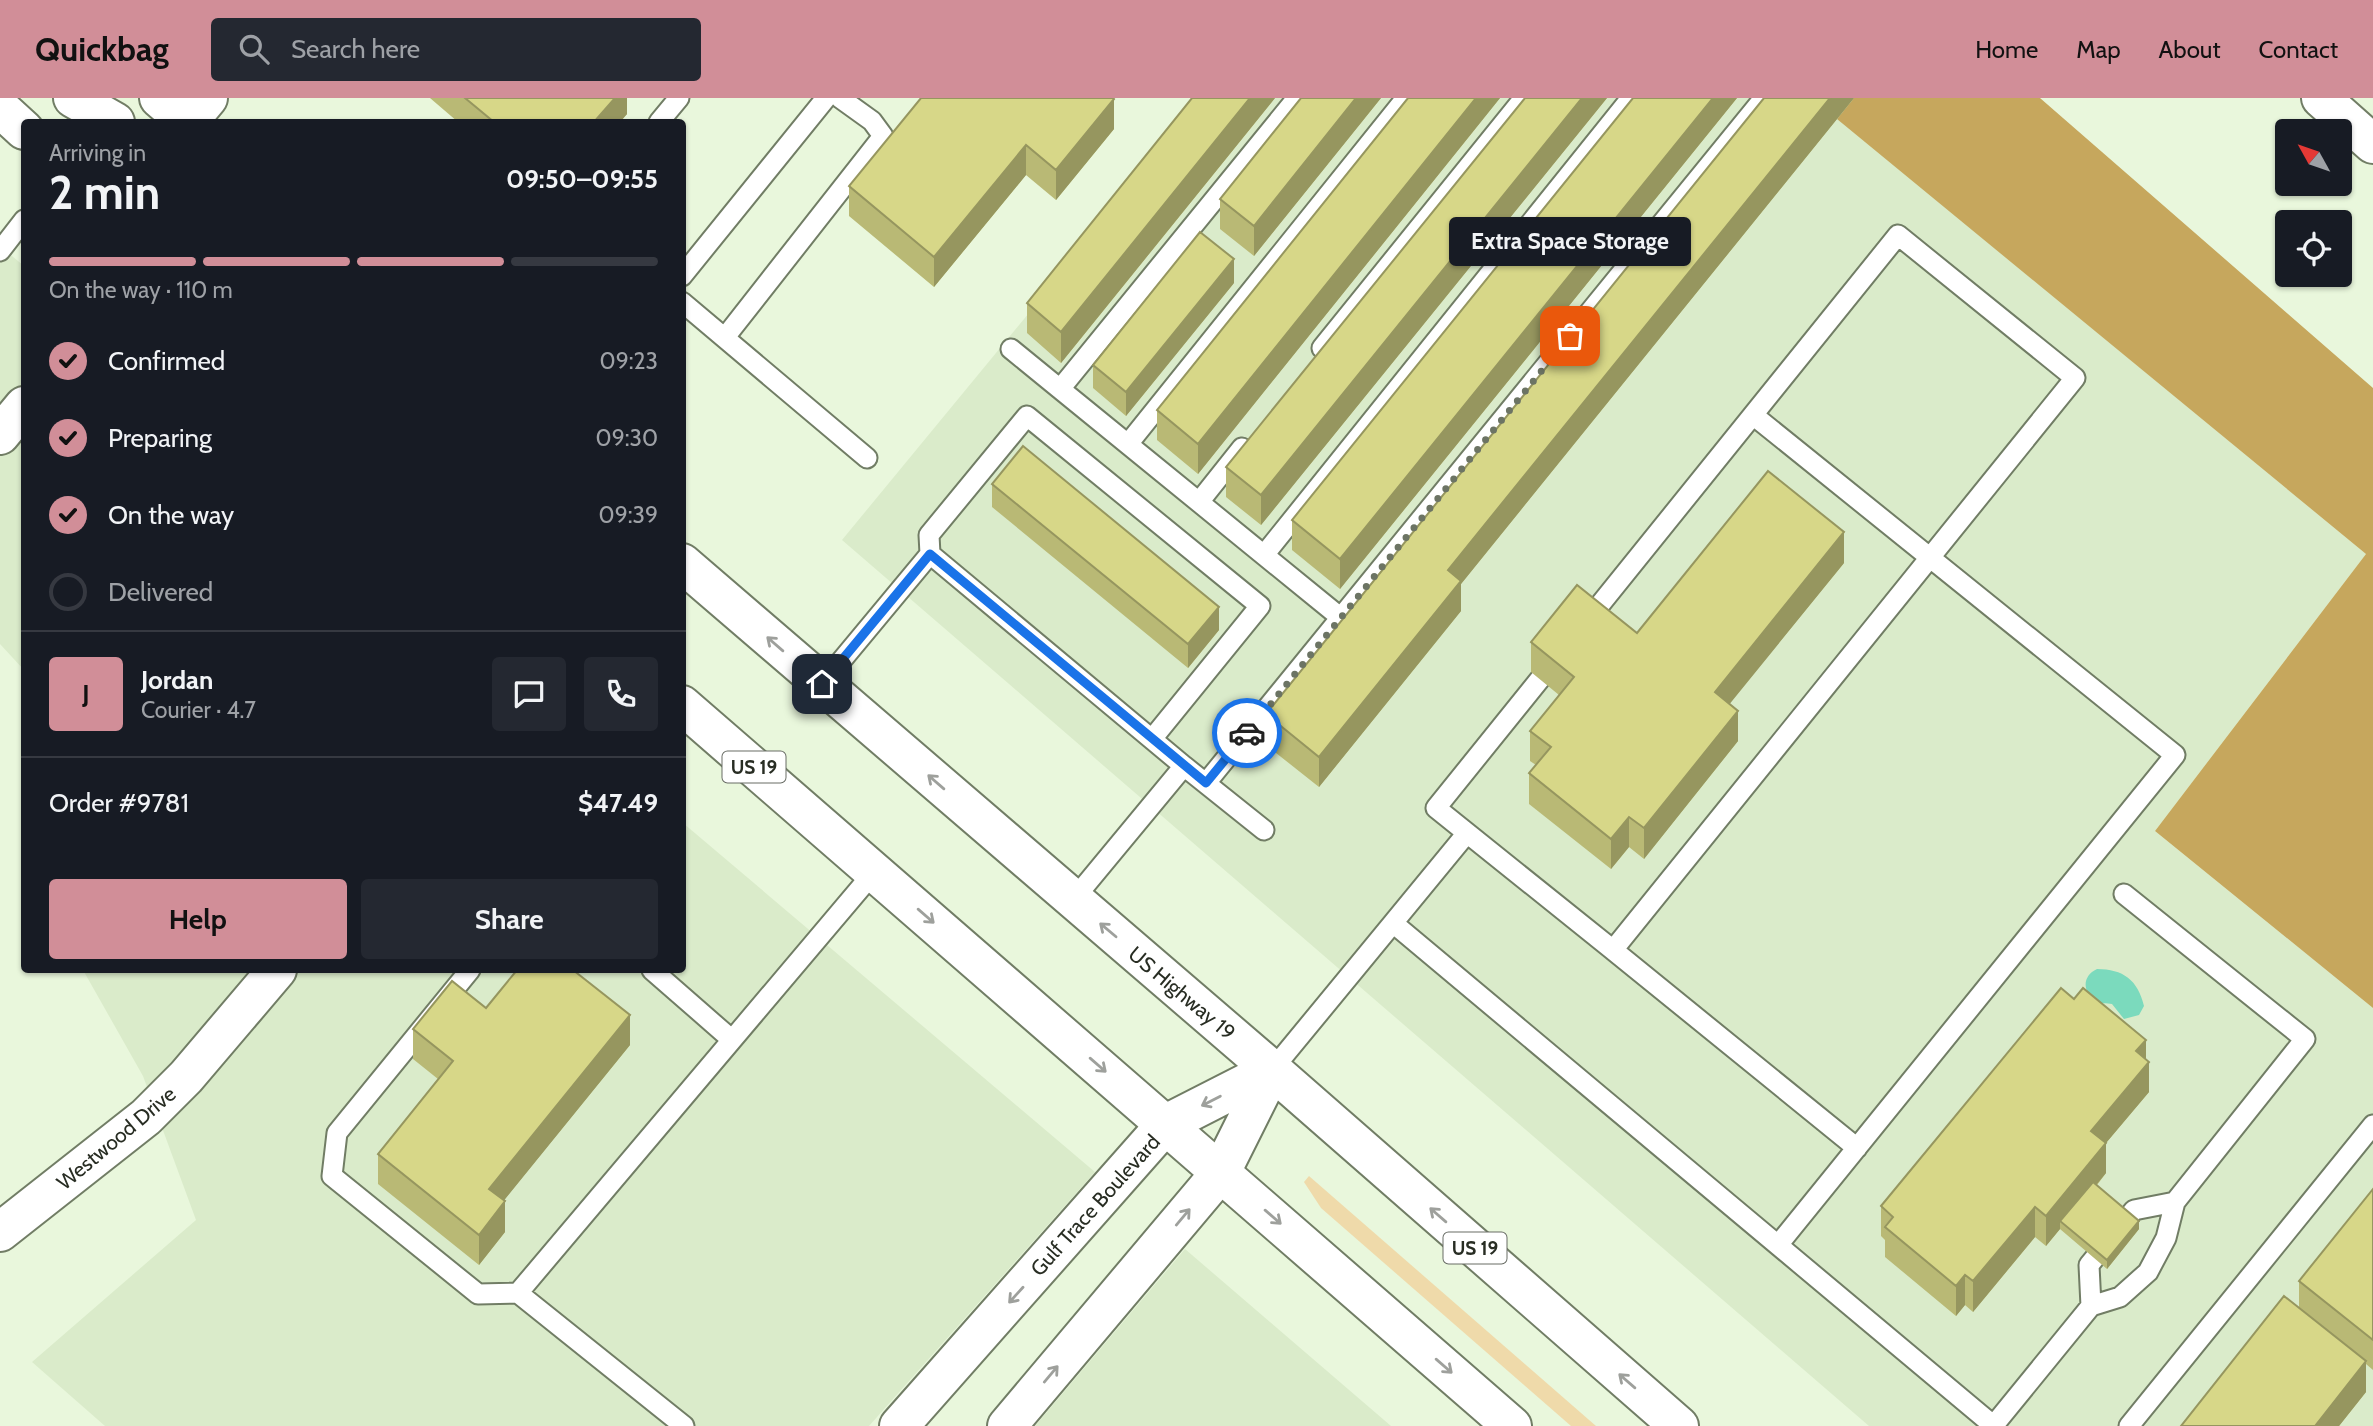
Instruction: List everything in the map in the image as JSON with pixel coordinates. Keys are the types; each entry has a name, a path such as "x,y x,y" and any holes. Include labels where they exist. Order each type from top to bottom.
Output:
{"main road":[{"path":"73,98 109,119"},
{"path":"159,98 184,119"},
{"path":"190,119 208,98"},
{"path":"2320,98 2373,144"},
{"path":"0,108 21,127"},
{"path":"0,436 21,410"},
{"name":"US Highway 19","path":"686,566 1272,1070 1679,1426"},
{"path":"686,591 738,612"},
{"name":"US 19","path":"686,710 1513,1426"},
{"name":"Westwood Drive","path":"0,1232 146,1117 186,1077 273,973"},
{"path":"1007,1426 1221,1172 1272,1070"},
{"name":"Gulf Trace Boulevard","path":"899,1426 1167,1125 1272,1070"}],"lane":[{"path":"662,119 679,98"},
{"path":"686,271 827,98"},
{"path":"726,336 883,136 872,121 840,98"},
{"path":"1060,389 1297,98"},
{"path":"1128,444 1406,98"},
{"path":"1310,364 1524,98"},
{"path":"1264,555 1631,98"},
{"path":"1206,783 1764,98"},
{"path":"0,251 21,224"},
{"path":"1586,622 1898,235 2075,378 1613,950"},
{"path":"686,305 726,336 867,458"},
{"path":"1011,349 1340,617"},
{"path":"1753,415 2175,755 1778,1245"},
{"path":"822,684 930,554 929,536 1027,416 1260,606 1152,739"},
{"path":"1199,502 1250,438"},
{"path":"930,554 1264,830"},
{"path":"1540,679 1436,808 1857,1148"},
{"path":"1073,900 1184,766"},
{"path":"1272,1070 1468,833"},
{"path":"518,1293 874,872"},
{"path":"1393,923 1994,1426 2091,1306 2120,1297 2148,1272 2166,1238 2175,1202 2305,1039 2124,894"},
{"path":"468,973 337,1133 332,1176 478,1294 518,1293 684,1426"},
{"path":"655,973 731,1039"},
{"path":"2129,1426 2373,1125"},
{"path":"2091,1306 2089,1265 2104,1246 2134,1210 2175,1202"}],"shaded area":[{"path":"1206,98 1854,98 1838,119 2366,554 2155,831 2373,1008 2373,1426 1869,1426 842,540"},
{"path":"1854,98 2040,98 2373,388 2373,1008 2155,831 2366,554 1837,119"},
{"path":"0,246 21,264 21,667 0,644"},
{"path":"686,826 1095,1172 869,1426 105,1426 32,1362 196,1220 143,1076 85,973 686,973"},
{"path":"1309,1176 1596,1426 1571,1426 1321,1208 1304,1182"},
{"path":"1185,1249 1391,1426 1035,1426"}],"water":[{"path":"2097,969 2122,974 2133,983 2144,1006 2139,1015 2124,1019 2112,1004 2099,1003 2091,997 2086,989 2086,980"}],"building":[{"path":"465,98 615,98 597,119 490,119"},
{"path":"921,98 1114,99 1056,170 1026,145 934,257 849,186"},
{"path":"1192,98 1250,98 1061,332 1027,303"},
{"path":"1301,98 1356,98 1254,226 1220,199"},
{"path":"1408,98 1476,98 1198,444 1157,410"},
{"path":"1525,98 1582,98 1261,495 1226,467"},
{"path":"1633,98 1713,98 1340,559 1292,520"},
{"path":"1764,98 1830,98 1448,570 1461,581 1319,757 1266,714"},
{"path":"1200,232 1234,259 1126,392 1093,365"},
{"path":"1023,446 1219,607 1188,644 992,484"},
{"path":"1768,471 1844,532 1715,692 1738,711 1644,828 1629,817 1611,839 1529,773 1551,747 1530,731 1574,677 1531,642 1577,585 1637,633"},
{"path":"515,973 577,973 630,1015 489,1189 505,1201 479,1235 378,1154 453,1061 413,1029 452,981 486,1008"},
{"path":"2061,988 2074,999 2083,988 2146,1040 2136,1051 2149,1062 2091,1131 2106,1143 2046,1216 2035,1207 1973,1281 1965,1275 1956,1286 1885,1227 1893,1217 1881,1206"},
{"path":"2093,1182 2139,1221 2107,1260 2060,1221"},
{"path":"2373,1189 2373,1340 2299,1281"},
{"path":"2284,1296 2366,1361 2315,1426 2181,1426"}],"way so far":[{"path":"1247,733 1570,336"}],"place":[{"name":"Extra Space Storage","path":"1570,336"}],"route":[{"path":"822,684 930,554 1206,783 1247,733"}]}
